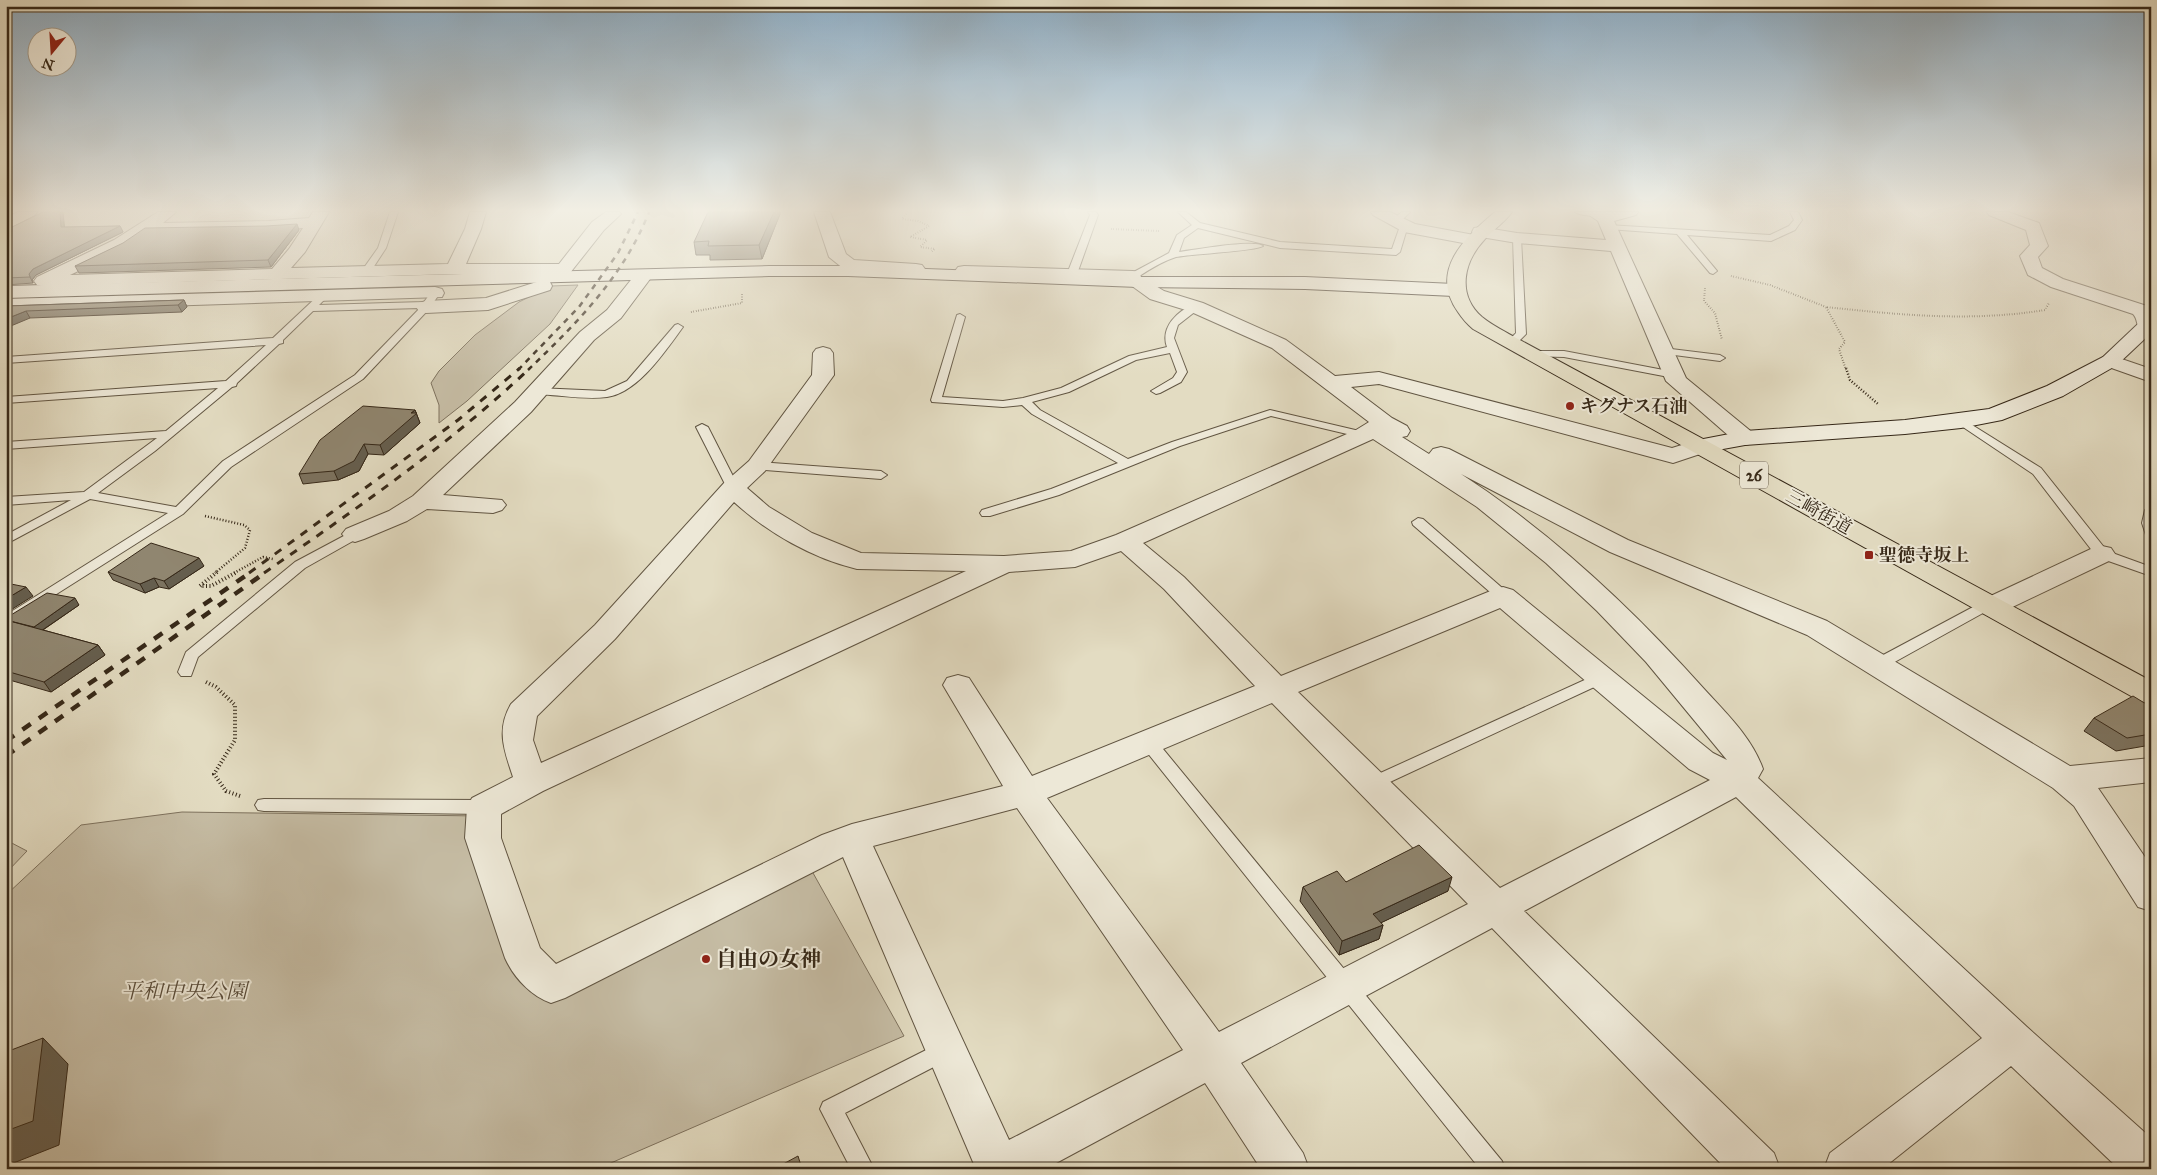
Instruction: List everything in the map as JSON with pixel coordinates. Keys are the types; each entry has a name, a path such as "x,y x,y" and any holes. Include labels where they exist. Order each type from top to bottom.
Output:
{"main road":[{"path":"1454,290 1456,267"},
{"name":"三崎街道","path":"1454,290 1472,319 1521,348 2151,694"}],"street":[{"path":"9,297 72,267"},
{"path":"276,275 283,267"},
{"path":"43,281 455,269 564,269 566,267"},
{"path":"583,277 589,267"},
{"path":"852,838 999,1169 1738,780 1747,769 1746,761 1690,693 1616,612 1500,513 1433,466 1374,429 1333,383 1279,344 1196,307 1157,295 1135,279 1072,274 880,267"},
{"path":"1625,267 1677,381 1745,438"},
{"path":"1333,383 1379,378 1673,456 1701,446 1745,438 1905,427 1961,421 1994,415 2055,391 2110,361 2146,316 2044,277 2034,271 2033,267"},
{"path":"9,297 769,271 1305,283 1454,290"},
{"path":"355,534 398,516 422,501 537,391 587,336 614,314 644,275"},
{"path":"9,297 488,304 543,286"},
{"path":"531,782 517,740 522,712 605,632 733,488 757,466 823,375 823,353"},
{"path":"2110,361 2151,376"},
{"path":"733,488 760,512 803,539 857,561 1004,564 1075,560 1125,541 1374,429 1619,546 1817,628 1877,664 2065,779 2086,797 2151,896"},
{"path":"422,501 493,505"},
{"path":"1125,541 1174,583 1276,689 1758,1169"},
{"path":"1992,606 2102,554"},
{"path":"1004,564 531,782 484,807 482,838 524,958 551,986 834,845 852,838 1025,793 1503,596 1701,761 1738,780 2012,1040 2151,1168"},
{"path":"958,685 1025,793 1212,1057 1287,1169"},
{"path":"2065,779 2151,770"},
{"path":"1846,1169 2012,1040"}],"lane":[{"path":"366,272 369,267"},
{"path":"1072,274 1075,267"},
{"path":"1135,279 1147,267"},
{"path":"1518,267 1521,348 1564,354 1674,375"},
{"path":"1709,267 1713,271"},
{"path":"6,540 88,495 168,434 232,384 279,341 317,301"},
{"path":"6,622 179,510 227,464 359,377 429,302"},
{"path":"1156,391 1177,380 1182,372 1169,338 1173,324 1196,307"},
{"path":"960,317 936,400 1003,404 1024,402 1065,390 1133,358 1173,349"},
{"path":"537,391 607,394 631,384 678,326"},
{"path":"6,360 279,341"},
{"path":"1663,350 1720,358"},
{"path":"6,400 232,384"},
{"path":"1024,402 1036,412 1127,463"},
{"path":"986,513 1055,492 1176,444 1270,413 1374,429"},
{"path":"1961,421 2037,471 2102,554 2151,572"},
{"path":"702,428 733,488"},
{"path":"6,446 168,434"},
{"path":"757,466 881,475"},
{"path":"6,501 88,495 179,510"},
{"path":"2151,510 2148,523 2151,532"},
{"path":"1418,522 1503,596"},
{"path":"186,672 191,655 293,571 355,534"},
{"path":"1877,664 1978,610 1992,606"},
{"path":"1371,784 1600,678"},
{"path":"1148,742 1494,1169"},
{"path":"264,805 484,807"},
{"path":"863,1169 832,1110 945,1051"}],"path":[{"path":"1720,358 1722,343 1718,321 1715,313 1704,301 1706,278 1713,271 1770,285 1826,308 1903,316 1965,317 2022,315 2045,310 2050,300 2044,277"},
{"path":"685,313 734,305"},
{"path":"1826,308 1845,342 1839,349 1850,380 1905,427"},
{"path":"179,510 244,525 250,530 245,548 200,586 211,586 263,557"},
{"path":"186,672 216,687 235,705 235,740 214,774 226,791 264,805"}],"green space":[{"path":"578,285 550,324 467,401 439,423 439,405 431,383 439,371 475,335 519,302 551,286"},
{"name":"平和中央公園","path":"182,812 481,816 551,986 803,855 904,1036 597,1169 6,1169 6,895 81,825"},
{"path":"6,840 27,851 6,873"}],"building":[{"path":"6,267 37,267 29,274 30,277 6,278"},
{"path":"184,300 178,305 26,311 6,319 6,306"},
{"path":"363,406 415,410 411,413 417,413 380,445 364,444 354,461 334,471 299,474 320,440"},
{"path":"151,543 199,558 164,581 154,578 140,584 108,572"},
{"path":"6,583 26,587 6,599"},
{"path":"47,593 75,598 34,627 6,620 6,618"},
{"path":"6,620 98,645 44,682 6,671"},
{"path":"2133,696 2151,707 2151,734 2127,738 2094,718"},
{"path":"1419,845 1452,877 1373,914 1383,925 1342,941 1303,887 1337,871 1346,882"},
{"path":"43,1038 33,1121 6,1131 6,1052"},
{"path":"798,1156 802,1169 774,1169"}],"railway":[{"path":"520,368 579,307 608,267"},
{"path":"530,368 598,297 620,267"},
{"path":"249,573 458,420 520,368"},
{"path":"264,573 434,450 467,424 530,368"},
{"path":"6,741 251,572"},
{"path":"6,756 266,572"}],"place":[{"name":"キグナス石油","path":"1570,406"},
{"name":"聖徳寺坂上","path":"1869,555"},
{"name":"自由の女神","path":"706,959"}]}
